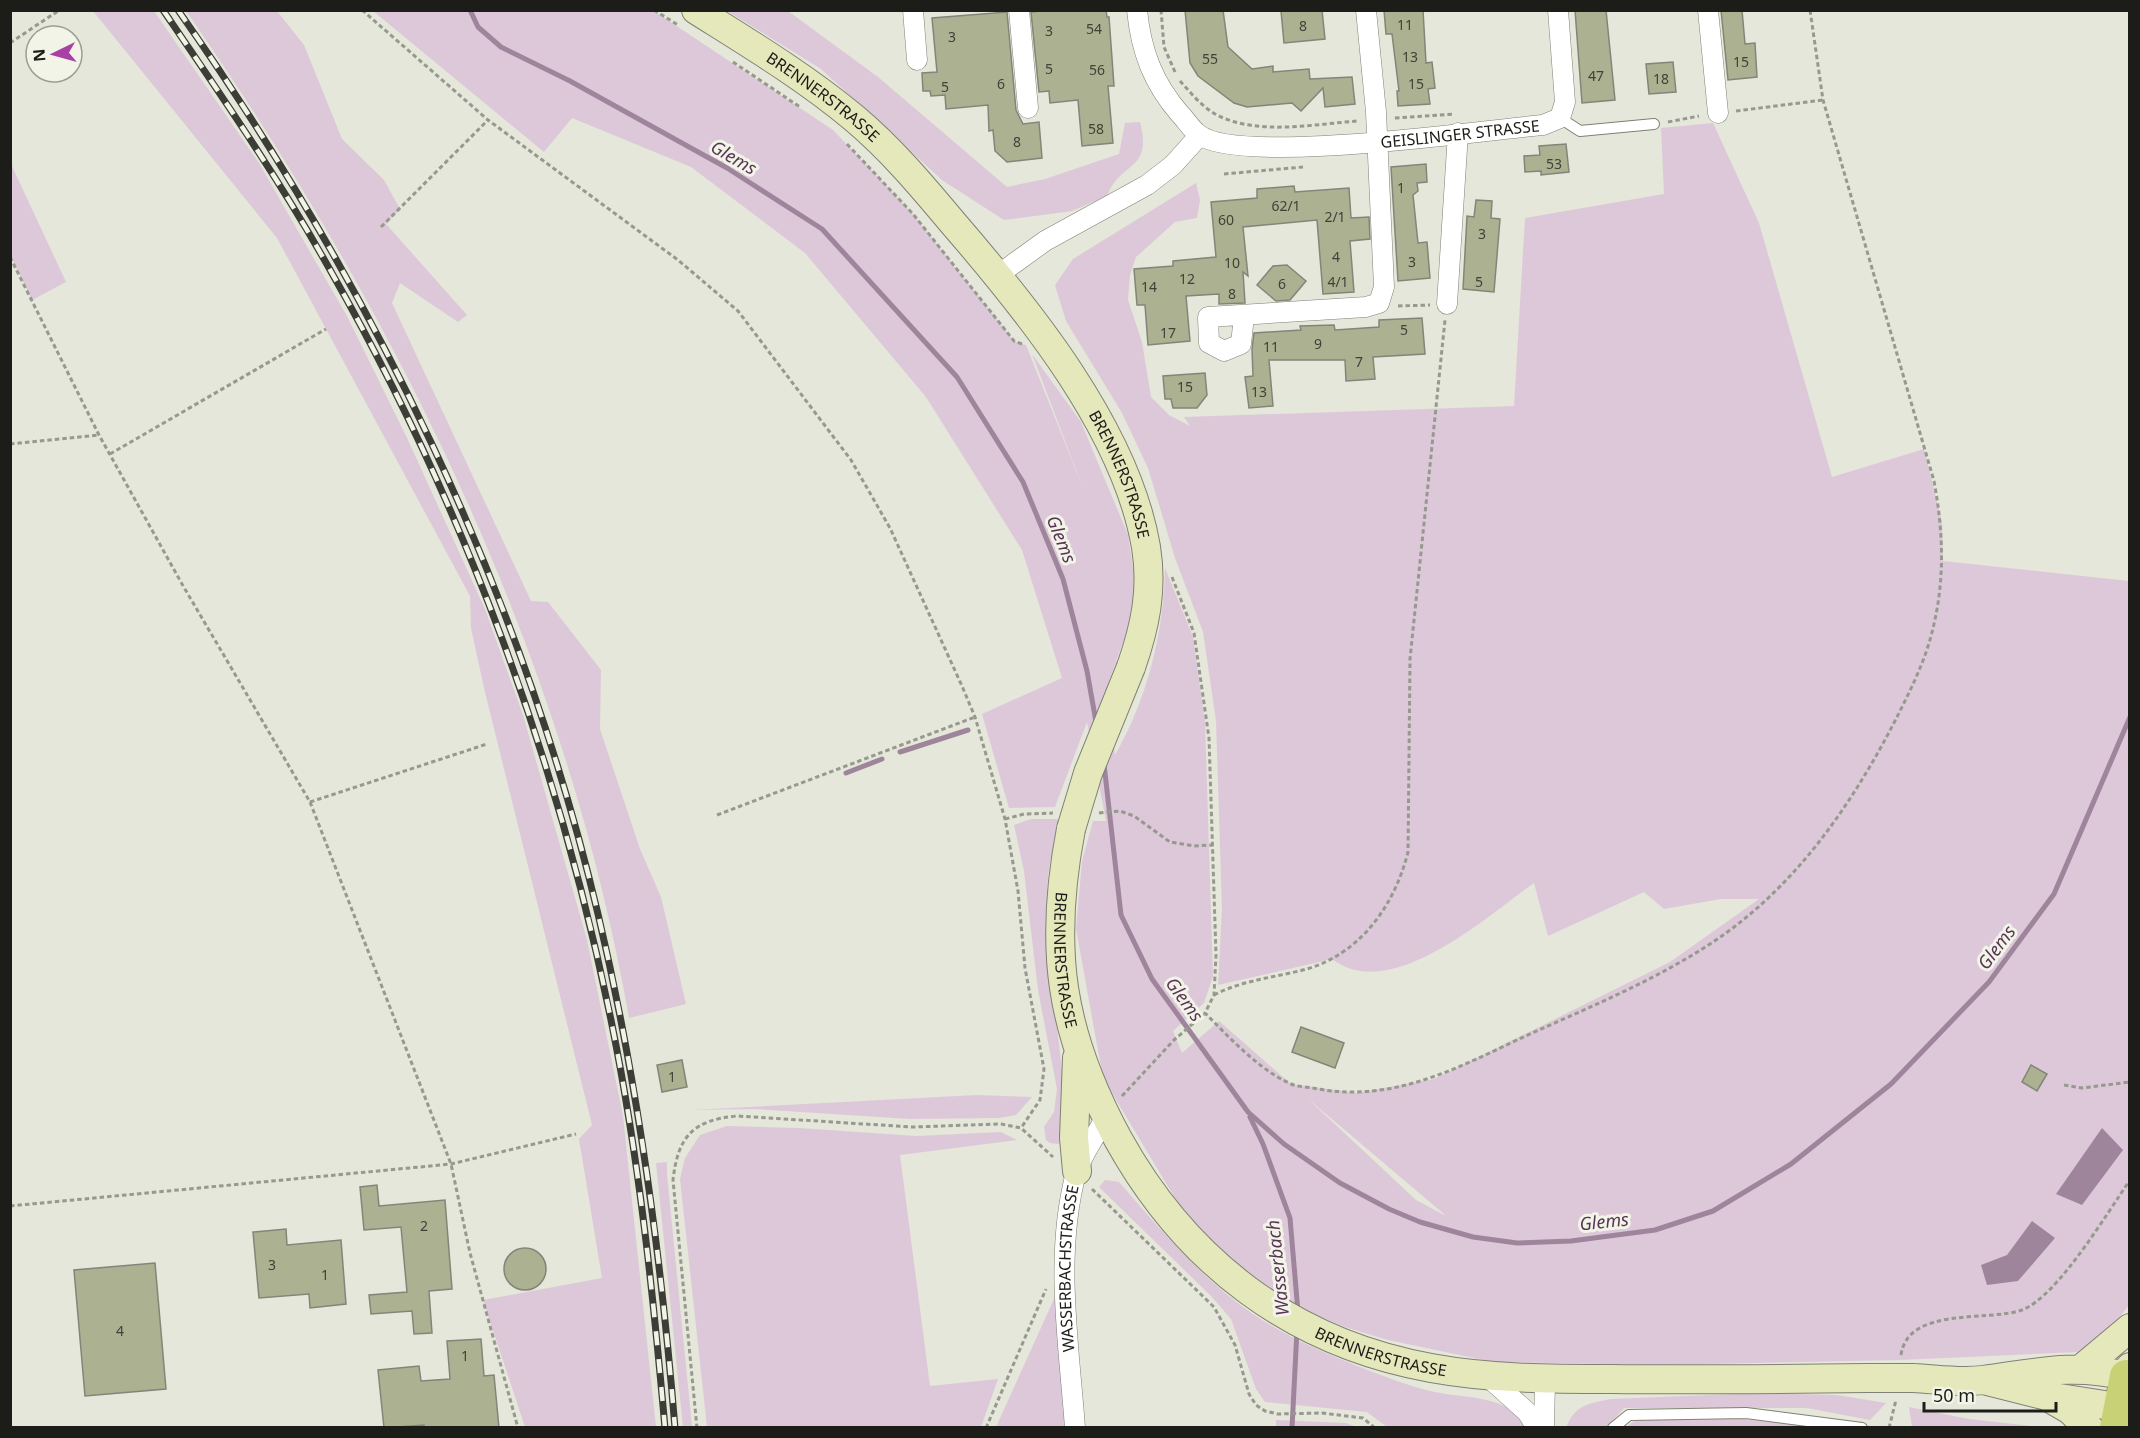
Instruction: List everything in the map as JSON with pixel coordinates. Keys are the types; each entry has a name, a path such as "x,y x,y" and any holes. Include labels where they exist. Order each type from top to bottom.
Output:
{"main road":[{"name":"BRENNERSTRASSE","path":"691,20 810,84 854,118 890,151 998,274 1066,364 1095,416 1128,487 1146,547 1149,584 1147,611 1131,667 1088,773 1071,829 1061,881 1058,918 1062,973 1078,1050 1106,1117 1129,1158 1159,1202 1189,1239 1219,1269 1279,1312 1316,1333 1380,1357 1435,1369 1545,1379 1903,1377 1982,1380 2122,1414"},
{"path":"1077,1171 1075,1100 1078,1050"},
{"path":"2081,1369 2130,1328"},
{"name":"BRENNERSTRASSE","path":"1982,1380 2021,1372 2081,1369 2128,1373"},
{"path":"2122,1414 2128,1373"},
{"path":"2047,1396 2070,1410 2089,1428"}],"street":[{"path":"913,10 917,60"},
{"path":"1019,10 1028,108"},
{"path":"998,274 1045,241 1147,185 1173,165 1199,136 1169,101 1151,74 1141,39 1137,10"},
{"path":"1244,316 1366,307 1379,303 1384,287 1377,141 1366,10"},
{"path":"1558,10 1565,102 1560,118"},
{"path":"1708,10 1718,113"},
{"name":"GEISLINGER STRASSE","path":"1199,136 1230,144 1263,148 1301,148 1543,125 1560,118"},
{"path":"1447,304 1458,133"},
{"name":"WASSERBACHSTRASSE","path":"1075,1428 1063,1262 1067,1220 1077,1171 1106,1117"},
{"path":"1486,1375 1527,1412 1538,1428"},
{"path":"1544,1428 1545,1379"}],"lane":[{"name":"GEISLINGER STRASSE","path":"1560,118 1580,131 1654,124"},
{"path":"1613,1428 1629,1415 1746,1413 1862,1428"}],"path":[{"path":"362,10 488,120 678,260 738,311 851,460 879,508 975,717 1005,819 1018,891 1025,968 1044,1070 1040,1100 1021,1128"},
{"path":"654,10 691,20"},
{"path":"1161,10 1164,47 1178,78 1196,100 1216,115 1244,125 1286,126 1369,120"},
{"path":"1205,1013 1247,1054 1291,1084 1358,1093 1434,1079 1610,996 1698,951 1768,900 1837,820 1888,734 1924,659 1934,626 1940,592 1942,522 1934,481 1823,100 1810,10"},
{"path":"10,43 58,11"},
{"path":"725,57 804,110"},
{"path":"1654,124 1718,113 1823,100"},
{"path":"1393,118 1464,114"},
{"path":"381,227 488,120"},
{"path":"841,138 913,214 1014,341 1026,345 1044,335"},
{"path":"10,257 99,435 182,584 310,802 452,1164 470,1253 518,1428"},
{"path":"1214,995 1253,981 1300,971 1333,960 1360,941 1379,916 1401,877 1408,852 1410,659 1447,304 1394,306 1379,303"},
{"path":"110,454 326,328"},
{"path":"10,444 99,435"},
{"path":"717,815 975,717"},
{"path":"310,802 487,744"},
{"path":"1101,813 1120,811 1134,816 1170,842 1194,846 1213,845 1216,907 1214,995 1205,1013 1174,1040 1106,1117"},
{"path":"2064,1085 2082,1088 2130,1082"},
{"path":"697,1428 674,1180 681,1144 695,1127 720,1118 737,1116 912,1127 1001,1124 1021,1128 1055,1159 1077,1171 1214,1307 1235,1345 1249,1394 1265,1411 1278,1414 1363,1418 1375,1428"},
{"path":"10,1206 452,1164 576,1134"},
{"path":"1889,1428 1903,1377 1902,1348 1918,1328 1944,1319 2022,1310 2041,1299 2075,1259 2130,1180"},
{"path":"986,1428 1051,1277 1063,1262"}],"shaded area":[{"path":"93,11 154,11 259,163 348,318 408,440 485,609 523,715 587,940 623,1116 656,1427 525,1427 483,1300 602,1278 579,1139 592,1125 484,688 471,628 470,596 277,238"},
{"path":"186,11 277,11 304,45 342,139 384,180 400,209 386,224 467,315 458,322 400,283 392,303 531,601 548,602 601,670 600,729 640,849 661,897 686,1004 629,1018 600,883 562,749 516,619 462,491 402,366 335,244 263,126"},
{"path":"373,11 654,11 833,130 913,214 1014,341 1026,345 1083,488 1032,354 1081,422 1128,535 1138,600 1107,687 1115,755 1136,712 1152,665 1161,616 1165,568 1193,637 1205,722 1213,976 1204,1003 1173,1031 1182,1053 1219,1021 1291,1084 1357,1093 1434,1079 1670,962 1759,899 1721,899 1664,909 1644,892 1548,936 1534,883 1465,934 1409,964 1382,971 1356,970 1332,959 1218,985 1222,909 1216,721 1203,632 1175,558 1148,468 1122,413 1066,321 1055,285 1073,259 1196,183 1200,200 1197,218 1175,222 1136,257 1130,275 1128,300 1142,342 1151,397 1169,415 1190,426 1184,417 1514,406 1525,218 1664,194 1661,128 1713,123 1759,223 1832,477 1924,449 1942,522 1943,561 2129,581 2129,1305 2100,1342 2079,1352 1900,1360 1659,1365 1493,1362 1388,1340 1348,1328 1304,1311 1256,1284 1194,1230 1103,1078 1076,929 1082,861 1093,821 1106,821 1087,722 1055,807 1009,808 982,714 1062,678 1022,550 926,397 805,253 691,167 572,118 544,152","holes":["1307,1098 1444,1214 1416,1200"]},
{"path":"727,11 788,11 878,77 1007,187 1045,179 1119,154 1125,123 1140,122 1143,138 1142,150 1139,158 1119,177 1107,196 1072,211 1004,220 942,180 821,69"},
{"path":"10,162 66,282 32,300 11,257"},
{"path":"1031,819 1059,819 1047,891 1049,953 1065,1108 1066,1139 1058,1144 1046,1140 1044,1127 1054,1112 1057,1089 1038,990 1024,871 1014,825"},
{"path":"977,1095 1032,1097 1016,1115 999,1118 910,1119 756,1109 691,1110"},
{"path":"727,1126 799,1128 916,1136 1001,1132 1017,1140 900,1155 930,1386 998,1379 981,1427 707,1427 680,1179 685,1158 700,1135"},
{"path":"2102,1128 2123,1150 2082,1205 2056,1194"},
{"path":"667,1162 692,1427 683,1427 656,1163"},
{"path":"1105,1180 1119,1182 1173,1243 1213,1282 1256,1316 1279,1330 1335,1357 1405,1384 1500,1404 1519,1417 1524,1427 1387,1427 1367,1412 1265,1402 1256,1389 1231,1319 1211,1296 1099,1187"},
{"path":"2032,1221 2055,1238 2018,1281 1987,1285 1981,1265 2007,1255"},
{"path":"1059,1288 1069,1427 996,1427"},
{"path":"1759,1393 1837,1395 1886,1403 1870,1420 1807,1408 1624,1408 1607,1427 1566,1428 1573,1414 1578,1410 1595,1402 1610,1399"},
{"path":"1909,1407 1969,1419 2041,1427 1912,1427"},
{"path":"1741,1419 1835,1428 1624,1428 1636,1420"},
{"path":"1276,1420 1346,1423 1357,1427 1276,1427"}],"building":[{"path":"1106,10 1107,17 1109,17 1114,86 1108,86 1113,143 1082,146 1078,100 1050,103 1049,91 1039,92 1031,12"},
{"path":"1185,10 1223,10 1228,47 1252,69 1273,66 1273,72 1309,69 1310,79 1352,77 1355,104 1325,107 1323,88 1301,111 1292,103 1247,107 1234,103 1198,76 1190,63"},
{"path":"1322,10 1325,39 1284,43 1281,11"},
{"path":"1384,10 1423,10 1426,63 1432,62 1435,88 1428,89 1430,104 1398,106 1397,91 1399,91 1392,34 1386,34"},
{"path":"1575,10 1606,10 1615,100 1582,103"},
{"path":"1721,10 1742,10 1745,44 1755,43 1757,77 1728,80"},
{"path":"1007,12 1016,110 1023,124 1039,122 1042,158 1007,162 995,151 993,130 989,131 988,105 946,109 945,95 931,96 930,91 923,91 922,73 937,72 932,18"},
{"path":"1673,62 1676,92 1649,94 1646,64"},
{"path":"1566,144 1569,172 1541,175 1541,171 1525,172 1524,156 1540,155 1539,146"},
{"path":"1426,164 1427,182 1417,183 1418,191 1413,195 1418,243 1427,242 1430,278 1398,281 1391,167"},
{"path":"1294,186 1295,192 1349,188 1351,218 1369,217 1370,239 1350,241 1354,292 1323,294 1317,220 1243,227 1248,276 1243,272 1245,303 1219,304 1219,294 1186,296 1190,341 1148,345 1145,305 1137,305 1134,269 1173,266 1173,261 1216,257 1211,202 1257,198 1257,189"},
{"path":"1476,200 1492,201 1491,218 1500,219 1494,292 1463,289 1467,216 1474,217"},
{"path":"1287,265 1306,281 1290,300 1276,301 1257,285 1273,266"},
{"path":"1422,318 1425,354 1373,357 1375,379 1346,381 1345,360 1269,360 1273,406 1249,408 1245,377 1253,376 1254,333 1301,330 1300,326 1334,325 1335,330 1379,327 1379,320"},
{"path":"1205,373 1207,395 1197,408 1173,408 1171,399 1165,399 1163,376"},
{"path":"1301,1027 1344,1043 1335,1068 1292,1052"},
{"path":"682,1060 687,1087 662,1092 657,1065"},
{"path":"2031,1065 2047,1074 2037,1091 2022,1082"},
{"path":"377,1185 379,1206 445,1200 452,1289 429,1291 432,1333 414,1334 412,1311 371,1314 369,1295 407,1292 401,1227 364,1230 360,1187"},
{"path":"286,1229 287,1245 341,1240 346,1304 310,1308 309,1294 259,1298 253,1232"},
{"path":"525,1248 540,1254 546,1269 540,1284 525,1290 510,1284 504,1269 510,1254"},
{"path":"155,1263 166,1389 85,1396 74,1270"},
{"path":"481,1339 484,1376 494,1375 499,1428 424,1428 424,1425 384,1428 378,1370 419,1366 421,1381 450,1379 447,1341"}],"waterway":[{"name":"Glems","path":"470,10 478,27 501,47 570,81 727,168 822,229 957,377 1023,482 1063,579 1087,671 1096,722"},
{"name":"Glems","path":"1104,764 1121,915 1152,979 1248,1112 1284,1144 1340,1183 1389,1209 1420,1222 1473,1237 1517,1243 1571,1241 1655,1230 1713,1211 1791,1164 1891,1084 1989,982 2054,894 2130,717"},
{"path":"900,752 968,730"},
{"path":"846,773 882,759"},
{"name":"Wasserbach","path":"1250,1117 1263,1144 1290,1218 1298,1312"},
{"name":"Wasserbach","path":"1292,1428 1297,1330"}],"railway":[{"path":"163,10 249,138 329,268 422,448 501,636 564,828 590,926 612,1025 630,1125 644,1226 665,1428"},
{"path":"178,10 248,114 314,221 375,330 431,442 482,557 527,674 566,793 598,914 625,1041 655,1233 675,1428"}]}
